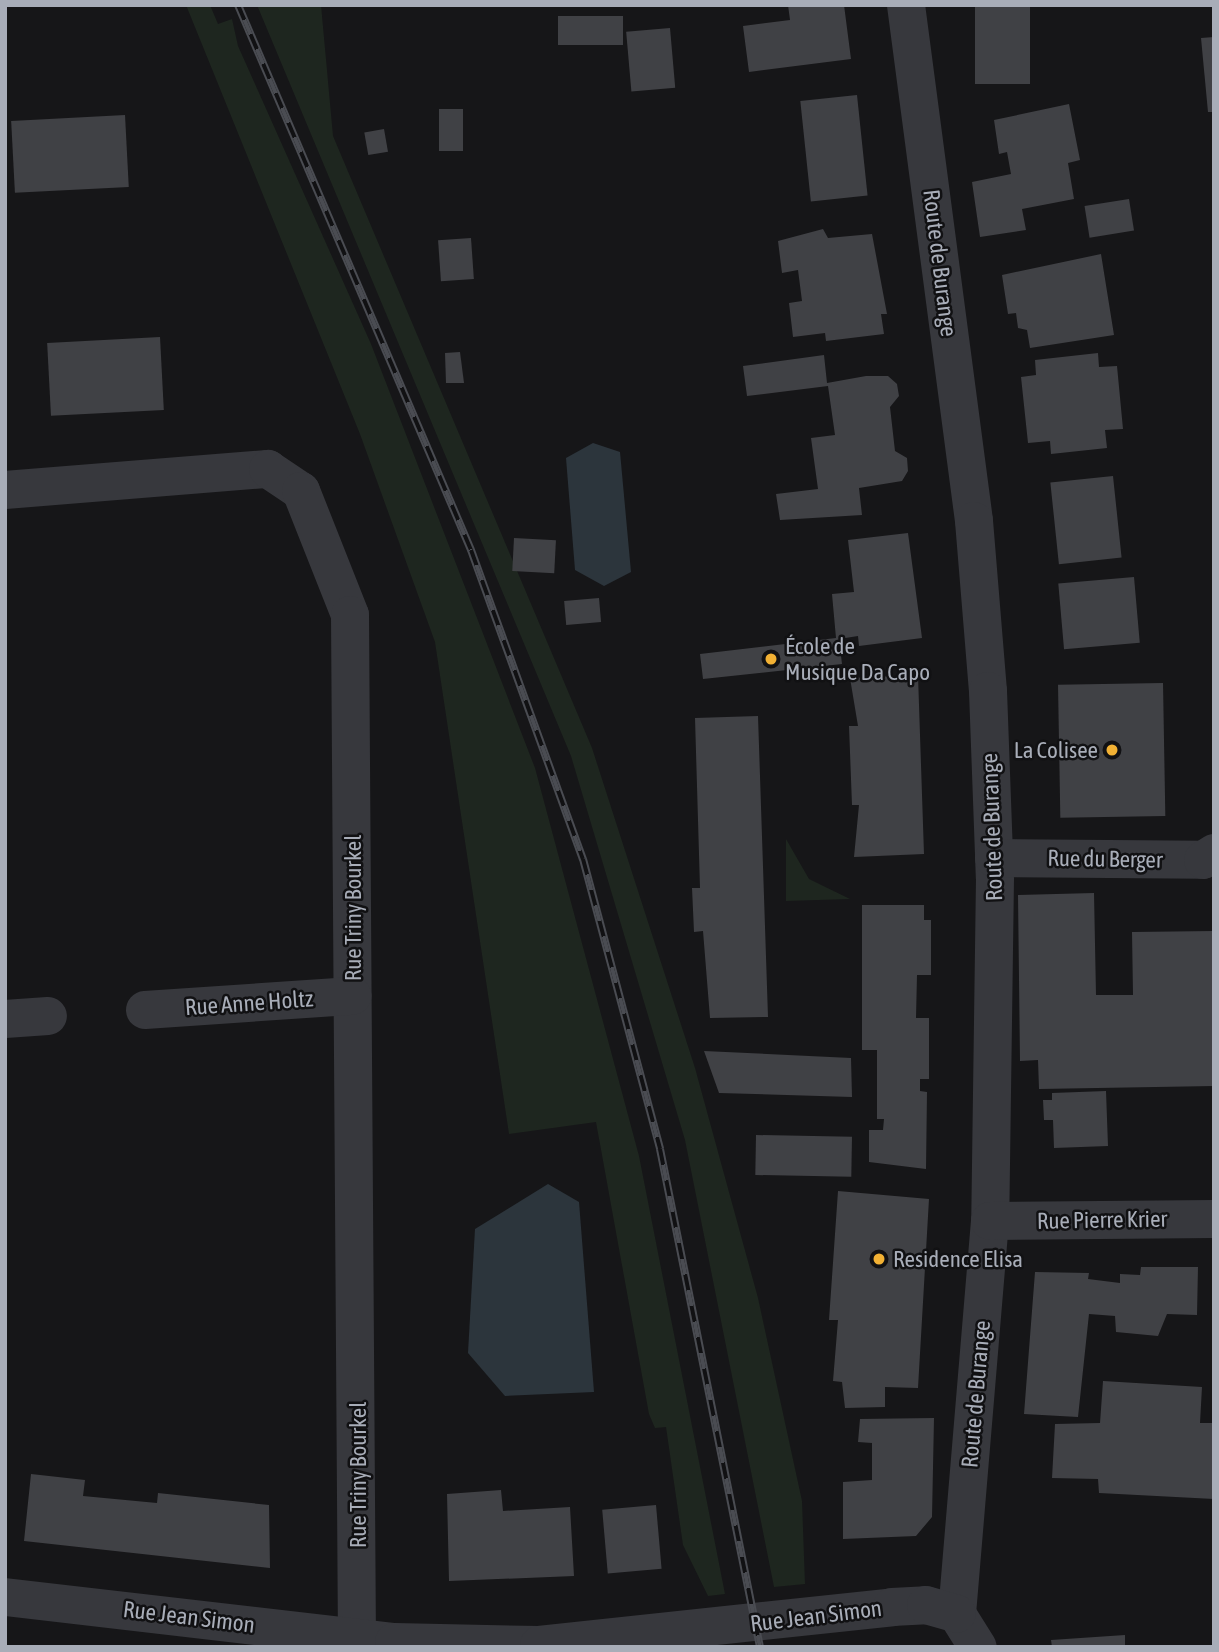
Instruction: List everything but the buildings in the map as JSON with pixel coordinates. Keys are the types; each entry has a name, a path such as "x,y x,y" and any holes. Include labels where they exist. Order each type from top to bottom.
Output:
{"street":[{"name":"Route de Burange","path":"906,5 974,521 988,691 994,858 990,1221 957,1614"},
{"name":"Rue Triny Bourkel","path":"5,490 268,470 301,491 350,615 357,1637"},
{"name":"Rue du Berger","path":"994,858 1203,860 1214,853"},
{"name":"Rue Anne Holtz","path":"145,1010 353,996"},
{"path":"5,1019 48,1016"},
{"name":"Rue Pierre Krier","path":"990,1221 1214,1219"},
{"name":"Rue Jean Simon","path":"5,1597 357,1637 394,1644 539,1645 926,1605 957,1614"},
{"path":"957,1614 978,1647"}],"shaded area":[{"path":"186,5 210,5 218,24 232,19 238,46 371,344 535,768 639,1156 725,1594 708,1596 683,1545 666,1427 655,1428 649,1414 596,1122 509,1134 435,642 360,434"},
{"path":"257,5 321,5 333,136 592,748 695,1068 758,1298 802,1501 805,1584 774,1587 685,1140 571,756"},
{"path":"593,443 620,452 631,572 604,586 575,570 566,458"},
{"path":"786,839 809,879 850,899 786,901"},
{"path":"548,1184 579,1202 594,1392 505,1396 468,1353 475,1229"}],"railway":[{"path":"238,5 471,550 583,859 660,1149 760,1647"}],"place":[{"name":"École de Musique Da Capo","path":"771,659"},
{"name":"La Colisee","path":"1112,750"},
{"name":"Residence Elisa","path":"879,1259"}]}
